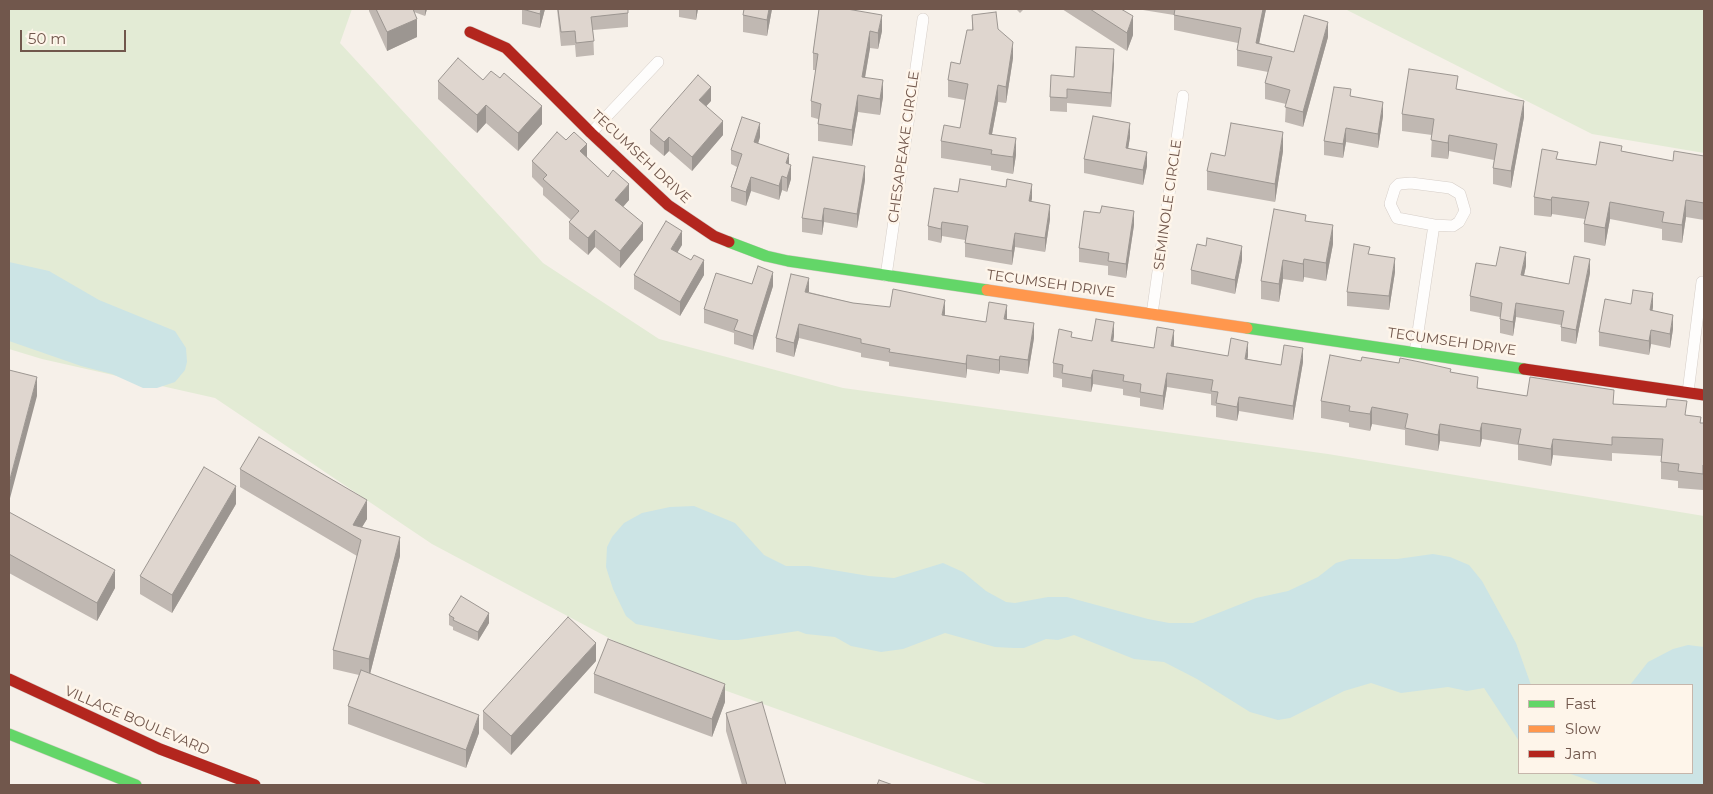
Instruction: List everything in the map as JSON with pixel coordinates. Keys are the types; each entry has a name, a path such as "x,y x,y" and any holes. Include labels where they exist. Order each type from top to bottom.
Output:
{"street":[{"name":"CHESAPEAKE CIRCLE","path":"886,276 923,19"},
{"name":"TECUMSEH DRIVE","path":"470,32 506,48 591,133 668,205 714,236 766,256 886,276 1704,395"},
{"path":"591,133 658,62"},
{"name":"SEMINOLE CIRCLE","path":"1152,314 1184,96"},
{"path":"1404,183 1411,183 1450,188 1460,194 1466,211 1459,222 1453,226 1434,225 1397,218 1390,204 1395,188 1404,183"},
{"path":"1415,352 1434,225"},
{"path":"1688,392 1702,282"},
{"name":"VILLAGE BOULEVARD","path":"9,680 160,749 255,785"},
{"path":"9,734 136,785"}],"green space":[{"path":"9,9 352,9 340,43 543,263 659,339 843,388 1328,454 1704,516 1704,785 989,785 671,671 432,544 215,398 42,359 9,349"},
{"path":"1345,9 1704,9 1704,153 1592,134"}],"water":[{"path":"9,262 49,271 99,300 175,331 186,348 187,362 185,370 175,382 157,388 143,388 112,374 81,366 9,341"},
{"path":"694,506 735,523 764,555 786,566 809,566 869,576 894,578 943,563 963,572 986,591 1006,602 1015,603 1048,597 1067,597 1169,623 1193,623 1256,598 1288,591 1318,577 1336,563 1350,559 1397,559 1433,554 1450,557 1469,565 1482,581 1516,643 1531,684 1518,684 1518,739 1484,688 1467,691 1448,687 1401,693 1371,683 1344,691 1290,718 1278,720 1250,712 1197,679 1164,662 1134,659 1074,635 1058,640 1046,639 1024,648 1014,648 995,647 945,633 903,649 881,652 851,646 835,637 806,634 798,631 738,640 720,640 636,624 626,616 613,589 606,567 607,547 612,537 624,523 642,513 670,507"},
{"path":"1688,645 1704,647 1704,785 1602,785 1571,774 1693,774 1693,684 1631,684 1648,662 1673,649"}],"building":[{"path":"376,9 413,9 417,19 387,32"},
{"path":"522,9 541,9 540,14"},
{"path":"558,9 628,9 628,13 591,17 594,41 576,43 575,31 561,32"},
{"path":"744,9 769,9 767,20 743,15"},
{"path":"819,9 847,9 882,15 878,33 870,31 862,77 883,80 880,99 858,95 852,130 818,124 821,104 811,101 818,54 813,53"},
{"path":"1090,9 1121,9 1133,16 1127,33"},
{"path":"1175,9 1263,9 1256,43 1294,52 1304,15 1328,22 1303,112 1285,107 1290,90 1265,83 1272,57 1237,50 1241,28 1174,15"},
{"path":"996,12 998,29 1013,42 1006,87 998,85 989,134 1016,138 1013,157 991,154 992,150 941,141 944,125 960,128 968,84 948,80 951,62 960,64 967,30 973,30 972,15"},
{"path":"1076,47 1114,49 1111,93 1067,89 1067,98 1050,97 1051,75 1074,77"},
{"path":"458,58 483,80 491,71 500,78 504,73 542,106 518,133 486,105 477,115 438,81"},
{"path":"1409,69 1458,76 1456,89 1524,101 1511,171 1493,168 1497,144 1449,135 1448,143 1431,140 1434,119 1402,114"},
{"path":"698,75 711,87 699,100 723,121 692,157 669,137 664,142 650,130"},
{"path":"1334,87 1351,89 1350,96 1383,102 1378,134 1346,128 1343,144 1324,141"},
{"path":"1093,116 1130,123 1126,148 1147,152 1143,170 1084,159"},
{"path":"742,117 760,123 754,142 789,154 786,163 791,165 787,178 782,176 779,186 751,177 746,192 731,187 742,154 731,150"},
{"path":"1231,123 1283,132 1275,184 1207,171 1211,153 1225,156"},
{"path":"557,132 566,140 574,132 587,144 580,151 608,177 613,170 629,184 615,200 643,223 620,251 595,230 588,238 569,222 579,211 543,179 547,175 532,161"},
{"path":"1600,142 1622,146 1621,151 1673,161 1674,151 1704,156 1704,203 1686,200 1682,225 1662,222 1664,212 1610,202 1605,228 1584,224 1589,202 1552,197 1551,200 1534,197 1542,149 1558,152 1556,159 1596,165"},
{"path":"813,157 865,166 857,214 824,208 822,221 802,218"},
{"path":"960,179 1006,187 1007,179 1032,184 1029,201 1050,205 1045,238 1015,233 1012,251 965,243 968,226 942,222 941,229 928,226 934,188 958,192"},
{"path":"1102,206 1134,211 1126,264 1108,261 1109,253 1079,248 1084,211 1100,213"},
{"path":"1274,209 1306,215 1305,221 1333,225 1326,263 1304,259 1303,264 1283,260 1279,284 1261,281"},
{"path":"666,221 682,231 671,249 691,260 694,255 704,260 680,302 634,275"},
{"path":"1207,238 1242,246 1235,280 1191,270 1197,244 1206,246"},
{"path":"1354,244 1370,247 1368,254 1395,258 1389,296 1347,292"},
{"path":"1500,247 1526,252 1521,275 1569,284 1574,256 1590,259 1576,330 1561,327 1564,311 1516,303 1513,322 1500,319 1502,303 1470,296 1476,263 1496,266"},
{"path":"758,266 773,272 753,336 734,330 738,320 704,309 716,273 752,284"},
{"path":"791,274 809,278 805,292 853,303 890,307 893,289 945,300 942,315 986,322 989,302 1007,305 1004,319 1034,323 1028,360 1000,356 999,360 967,355 966,364 889,352 890,349 861,343 861,339 799,324 794,343 776,338"},
{"path":"1633,290 1653,293 1650,310 1673,315 1670,334 1651,330 1649,341 1599,332 1605,299 1631,304"},
{"path":"1096,319 1114,322 1111,341 1154,348 1157,327 1174,330 1171,346 1228,356 1231,338 1248,342 1245,359 1281,365 1284,345 1303,348 1293,406 1239,397 1237,407 1216,403 1218,392 1211,391 1213,380 1167,373 1163,396 1140,392 1141,384 1123,381 1124,375 1093,370 1091,378 1062,373 1063,365 1053,363 1059,329 1072,332 1071,337 1092,341"},
{"path":"1330,355 1361,361 1362,357 1399,363 1400,358 1420,362 1451,369 1450,372 1478,377 1477,388 1527,396 1530,377 1614,390 1613,404 1666,407 1667,399 1687,401 1685,415 1701,417 1700,423 1704,423 1703,474 1678,471 1679,464 1661,462 1663,439 1612,437 1612,445 1553,439 1551,449 1518,444 1521,429 1482,423 1480,431 1440,424 1438,435 1405,428 1408,414 1372,407 1370,414 1349,411 1350,406 1321,401"},
{"path":"9,370 37,377 9,483"},
{"path":"259,437 367,500 353,525 400,537 369,659 333,650 361,540 240,469"},
{"path":"204,467 236,486 172,595 140,576"},
{"path":"9,512 115,570 97,603 9,554"},
{"path":"461,596 489,613 478,632 453,620 454,618 449,615"},
{"path":"568,617 596,643 511,736 483,711"},
{"path":"608,639 725,684 712,719 594,674"},
{"path":"361,670 479,715 466,750 348,706"},
{"path":"762,702 786,785 747,785 726,713"},
{"path":"879,780 893,785 877,785"}],"traffic: fast":[{"path":"729,242 766,256 788,261 987,290"},
{"path":"1247,328 1524,369"},
{"path":"9,734 136,785"}],"traffic: slow":[{"path":"987,290 1247,328"}],"traffic: jam":[{"path":"470,32 506,48 591,133 668,205 714,236 729,242"},
{"path":"1524,369 1704,395"},
{"path":"9,679 160,749 255,785"}]}
